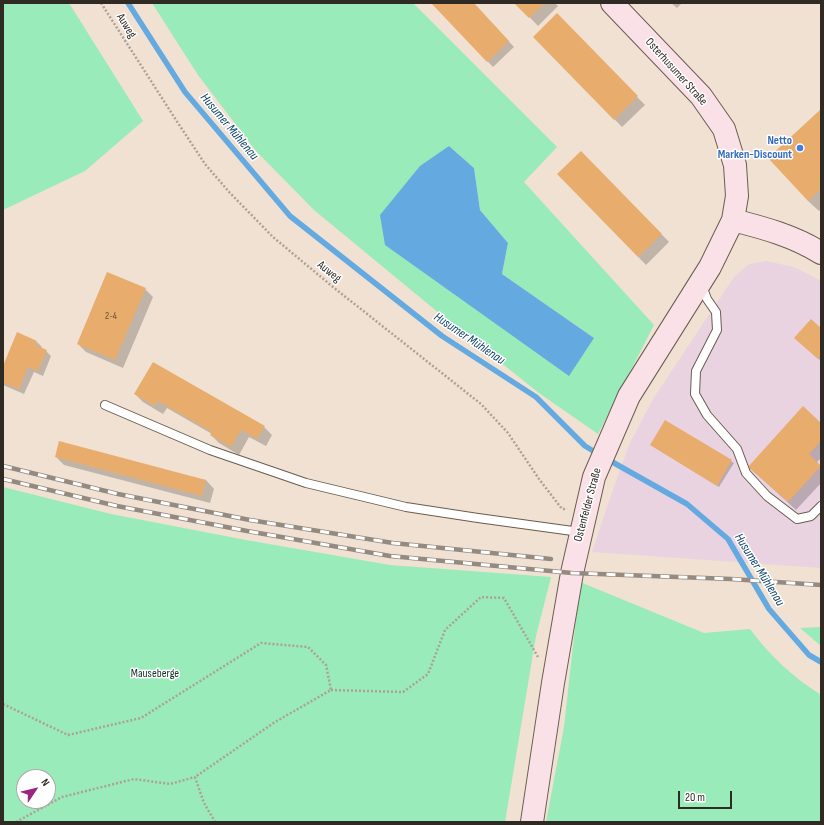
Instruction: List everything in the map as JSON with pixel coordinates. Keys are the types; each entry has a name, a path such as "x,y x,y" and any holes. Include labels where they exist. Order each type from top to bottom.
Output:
{"main road":[{"name":"Osterhusumer Straße","path":"612,3 701,96 724,129 735,165 738,196 733,220"},
{"name":"Ostenfelder Straße","path":"532,822 556,664 572,573 585,510 594,477 612,432 629,396 710,267 733,220"},
{"path":"733,220 773,231 808,245 821,253"}],"lane":[{"path":"700,282 707,299 716,312 717,330 696,371 696,394 707,415 737,449 746,473 766,496 797,519 811,516 821,506"},
{"path":"106,406 210,450 306,483 406,507 580,532"}],"path":[{"name":"Auweg","path":"101,3 205,164 230,193 273,237 480,404 508,434 562,509 585,510"},
{"path":"16,822 62,797 134,779 170,784 195,776 275,722 331,690 403,692 428,674 445,630 481,597 504,598 542,663 556,664"},
{"path":"3,704 68,735 141,718 261,643 308,646 326,665 331,690"},
{"path":"195,776 204,803 215,822"}],"shaded area":[{"path":"766,261 794,267 821,281 821,568 592,552 629,445 653,399 734,277 749,264"}],"green space":[{"path":"3,3 69,3 143,121 85,171 3,210"},
{"path":"152,3 413,3 557,147 524,182 654,325 598,434 539,393 451,323 314,210 256,151 198,75","holes":["449,146 474,168 480,210 508,243 502,274 594,338 386,245"]},
{"name":"Mauseberge","path":"3,487 111,514 246,540 390,565 551,577 536,636 505,822 3,822"},
{"path":"580,582 704,633 750,629 765,648 782,665 821,695 821,822 546,822 564,727"},
{"path":"821,627 821,646 800,628"}],"water":[{"path":"449,146 474,168 480,210 508,243 502,274 594,338 569,376 385,245 380,215 420,166"}],"building":[{"path":"431,3 474,3 509,41 487,62"},
{"path":"514,3 545,3 529,18"},
{"path":"557,13 638,96 614,120 533,37"},
{"name":"Netto Marken-Discount","path":"821,109 821,189 808,201 768,158"},
{"path":"581,151 662,234 638,257 557,174"},
{"path":"107,272 146,288 115,360 77,344"},
{"path":"811,319 821,328 821,355 818,359 794,338"},
{"path":"17,332 37,341 35,345 47,350 38,371 28,367 19,389 3,383 3,366"},
{"path":"153,362 265,426 257,439 241,430 231,447 210,435 212,432 158,401 155,406 134,394"},
{"path":"803,406 821,423 821,441 809,454 821,466 788,502 748,467"},
{"path":"665,420 732,460 717,486 650,445"},
{"path":"59,441 206,480 202,496 55,457"}],"waterway":[{"name":"Husumer Mühlenau","path":"128,3 185,92 290,216 442,336 536,397 585,446 600,455"},
{"name":"Husumer Mühlenau","path":"607,459 687,504 728,539 769,609 809,655 821,662"}],"railway":[{"path":"3,466 118,494 250,520 393,543 551,559"},
{"path":"3,479 117,506 390,556 572,573 731,579 821,585"}],"place":[{"name":"Netto Marken-Discount","path":"800,148"}]}
